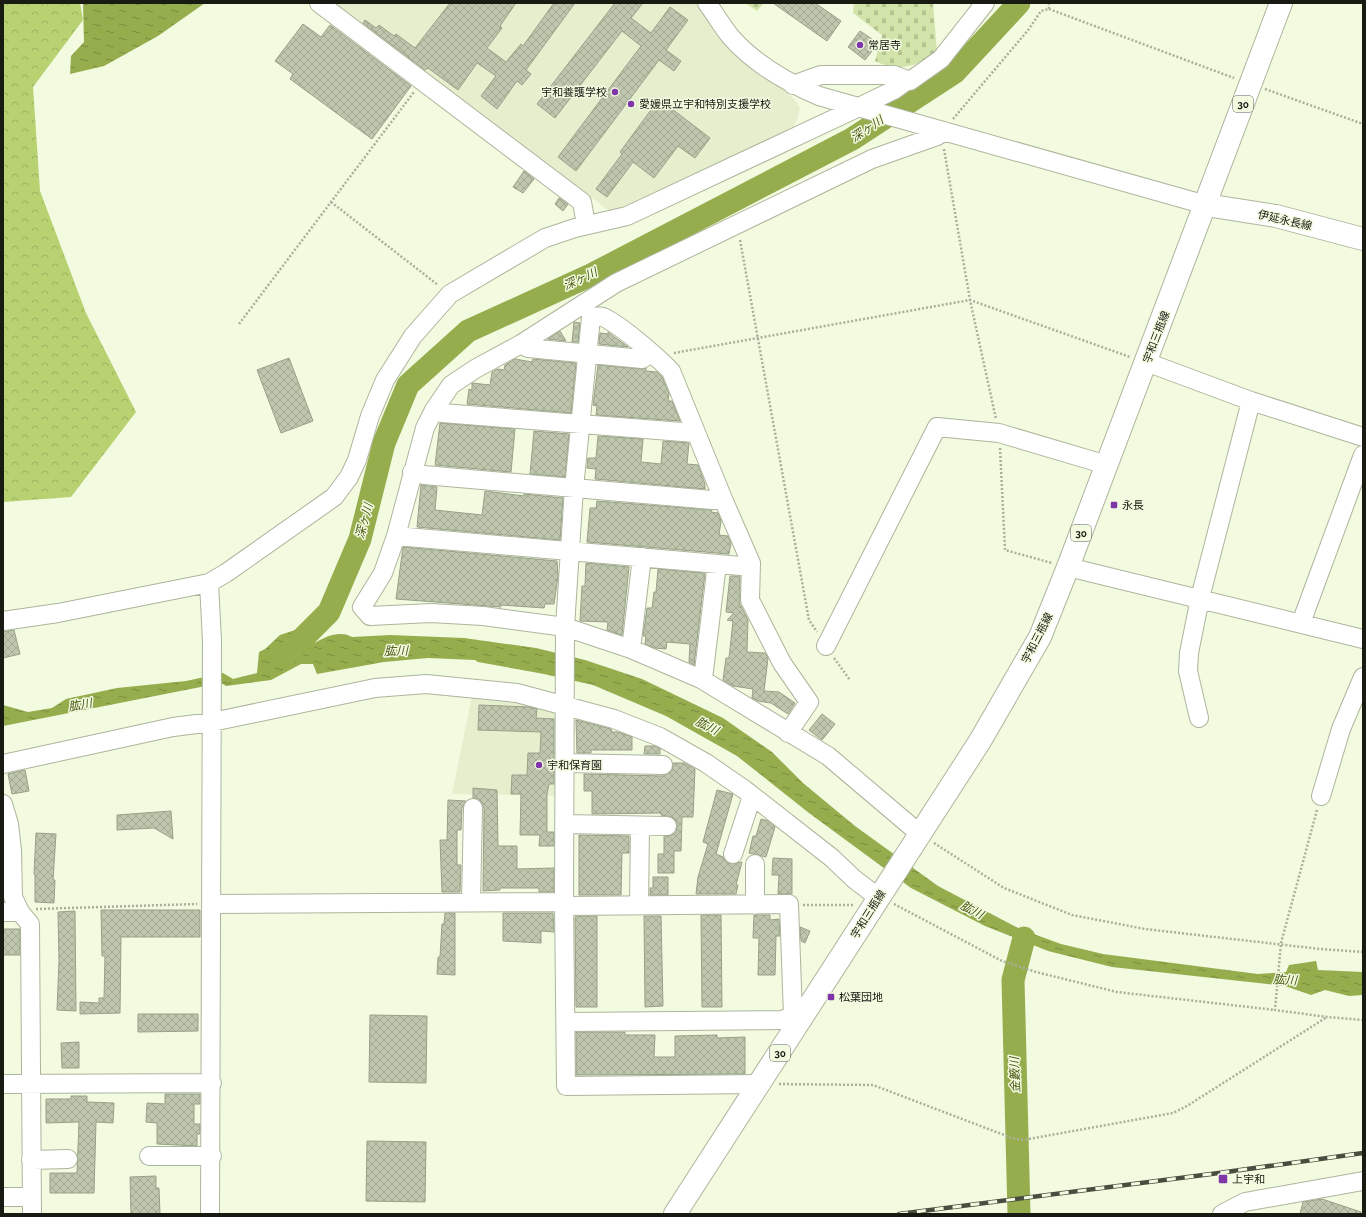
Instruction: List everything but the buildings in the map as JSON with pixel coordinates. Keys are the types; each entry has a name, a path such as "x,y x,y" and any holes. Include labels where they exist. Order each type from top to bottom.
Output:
{"main road":[{"name":"宇和三瓶線","path":"676,1214 760,1084 798,1017 879,898 980,741 1040,637 1206,205 1281,3"},
{"name":"伊延永長線","path":"1206,205 1276,216 1363,239"}],"street":[{"path":"319,3 582,202 586,226"},
{"path":"707,3 731,36 762,65 792,85 819,96 1206,205"},
{"path":"3,621 58,613 209,583 256,553 334,498 349,477 357,460 370,416 385,380 413,336 450,294 545,238 627,216 863,109 908,80 910,81 921,74 941,58 986,3"},
{"path":"792,85 821,75 894,75 908,80"},
{"path":"918,837 828,756 701,679 631,648 483,616 431,613 370,616 362,607 383,573 396,536 425,428 434,410 451,385 475,369 522,344 616,283 738,226 872,159 937,136 938,130"},
{"path":"573,310 591,317 602,316 656,357 671,371 678,383 696,432 750,563 750,600 782,664 809,702 803,713 788,733"},
{"path":"591,317 586,354 574,488 565,634 564,904 566,1086 760,1084"},
{"path":"522,344 528,348 586,354 642,358 656,357"},
{"path":"1146,362 1251,401 1363,437"},
{"path":"1199,718 1188,670 1189,653 1200,598 1251,401"},
{"path":"434,410 442,413 696,432"},
{"path":"826,646 937,427 999,433 1107,465"},
{"path":"1301,623 1363,455"},
{"path":"412,472 424,475 712,500 723,499"},
{"path":"396,536 741,566 750,563"},
{"path":"631,648 642,557"},
{"path":"701,679 704,671 717,564"},
{"path":"1068,567 1363,639"},
{"path":"209,583 212,641 212,1156 210,1214"},
{"path":"1322,796 1341,729 1363,677"},
{"path":"3,764 211,718 375,688 426,684 517,693 565,703 614,719 660,737 706,763 752,796 832,858 854,879 879,898"},
{"path":"565,763 663,765"},
{"path":"732,854 752,796"},
{"path":"3,804 12,850 13,897 11,912 30,924 32,1206 3,1197"},
{"path":"471,902 473,808"},
{"path":"564,824 667,826"},
{"path":"639,905 640,826"},
{"path":"754,905 756,864"},
{"path":"212,904 471,902 639,905 789,904 798,1017 782,1020 566,1022"},
{"path":"3,1084 212,1083"},
{"path":"149,1156 212,1156"},
{"path":"31,1160 68,1159"},
{"path":"1222,1214 1245,1202 1363,1181"}],"path":[{"path":"1049,3 1049,9"},
{"path":"1068,567 1005,550 999,433 970,300 942,137 938,130 1029,29 1041,11 1049,9 1363,124"},
{"path":"239,324 422,80"},
{"path":"330,202 450,294"},
{"path":"738,226 760,338 809,620 850,680"},
{"path":"656,357 970,300 1146,362"},
{"path":"1275,1010 1281,943 1322,796"},
{"path":"918,837 946,852 1004,888 1072,915 1145,929 1281,943 1320,949 1363,952"},
{"path":"789,904 879,898 899,906 1002,961 1036,972 1117,992 1275,1010 1327,1018 1363,1020"},
{"path":"11,912 46,907 212,904"},
{"path":"760,1084 873,1085 1012,1138 1023,1140 1173,1113 1187,1106 1327,1018"}],"shaded area":[{"name":"愛媛県立宇和特別支援学校","path":"326,3 697,3 726,41 795,100 800,108 798,117 792,130 784,136 611,212"},
{"path":"472,696 515,698 562,710 562,796 452,794"}],"green space":[{"path":"3,3 80,3 83,20 33,87 40,191 86,313 136,412 71,497 3,502"},
{"path":"745,3 764,3 757,11"},
{"path":"854,3 933,3 937,52 922,61 907,66 892,66 875,61 882,35 853,13"}],"water":[{"path":"83,3 205,3 158,36 104,66 70,74 71,56 84,42"},
{"name":"肱川","path":"295,630 318,636 315,643 328,636 338,634 352,637 390,635 464,638 536,648 585,660 642,679 723,718 772,752 803,783 855,826 938,886 1020,929 1061,944 1103,954 1258,974 1286,972 1289,965 1316,961 1318,970 1363,972 1363,995 1349,996 1325,990 1311,995 1285,986 1112,967 1048,951 985,926 911,888 809,813 737,756 666,716 593,685 478,662 475,660 428,658 384,662 317,674 313,664 301,664 271,680 226,686 221,683 3,726 3,705 28,712 52,708 66,699 117,688 186,681 223,673 233,679 257,673 259,652 265,649 280,635"}],"waterway":[{"name":"深ヶ川","path":"286,655 329,612 360,539 384,443 408,385 468,331 591,275 852,139 955,72 1019,3"},
{"name":"金籔川","path":"1019,1214 1013,980 1024,938"}],"railway":[{"path":"899,1214 1363,1153"}],"place":[{"name":"常居寺","path":"860,45"},
{"name":"宇和養護学校","path":"615,92"},
{"name":"愛媛県立宇和特別支援学校","path":"631,104"},
{"name":"永長","path":"1114,505"},
{"name":"宇和保育園","path":"539,765"},
{"name":"松葉団地","path":"831,997"},
{"name":"上宇和","path":"1223,1179"}]}
